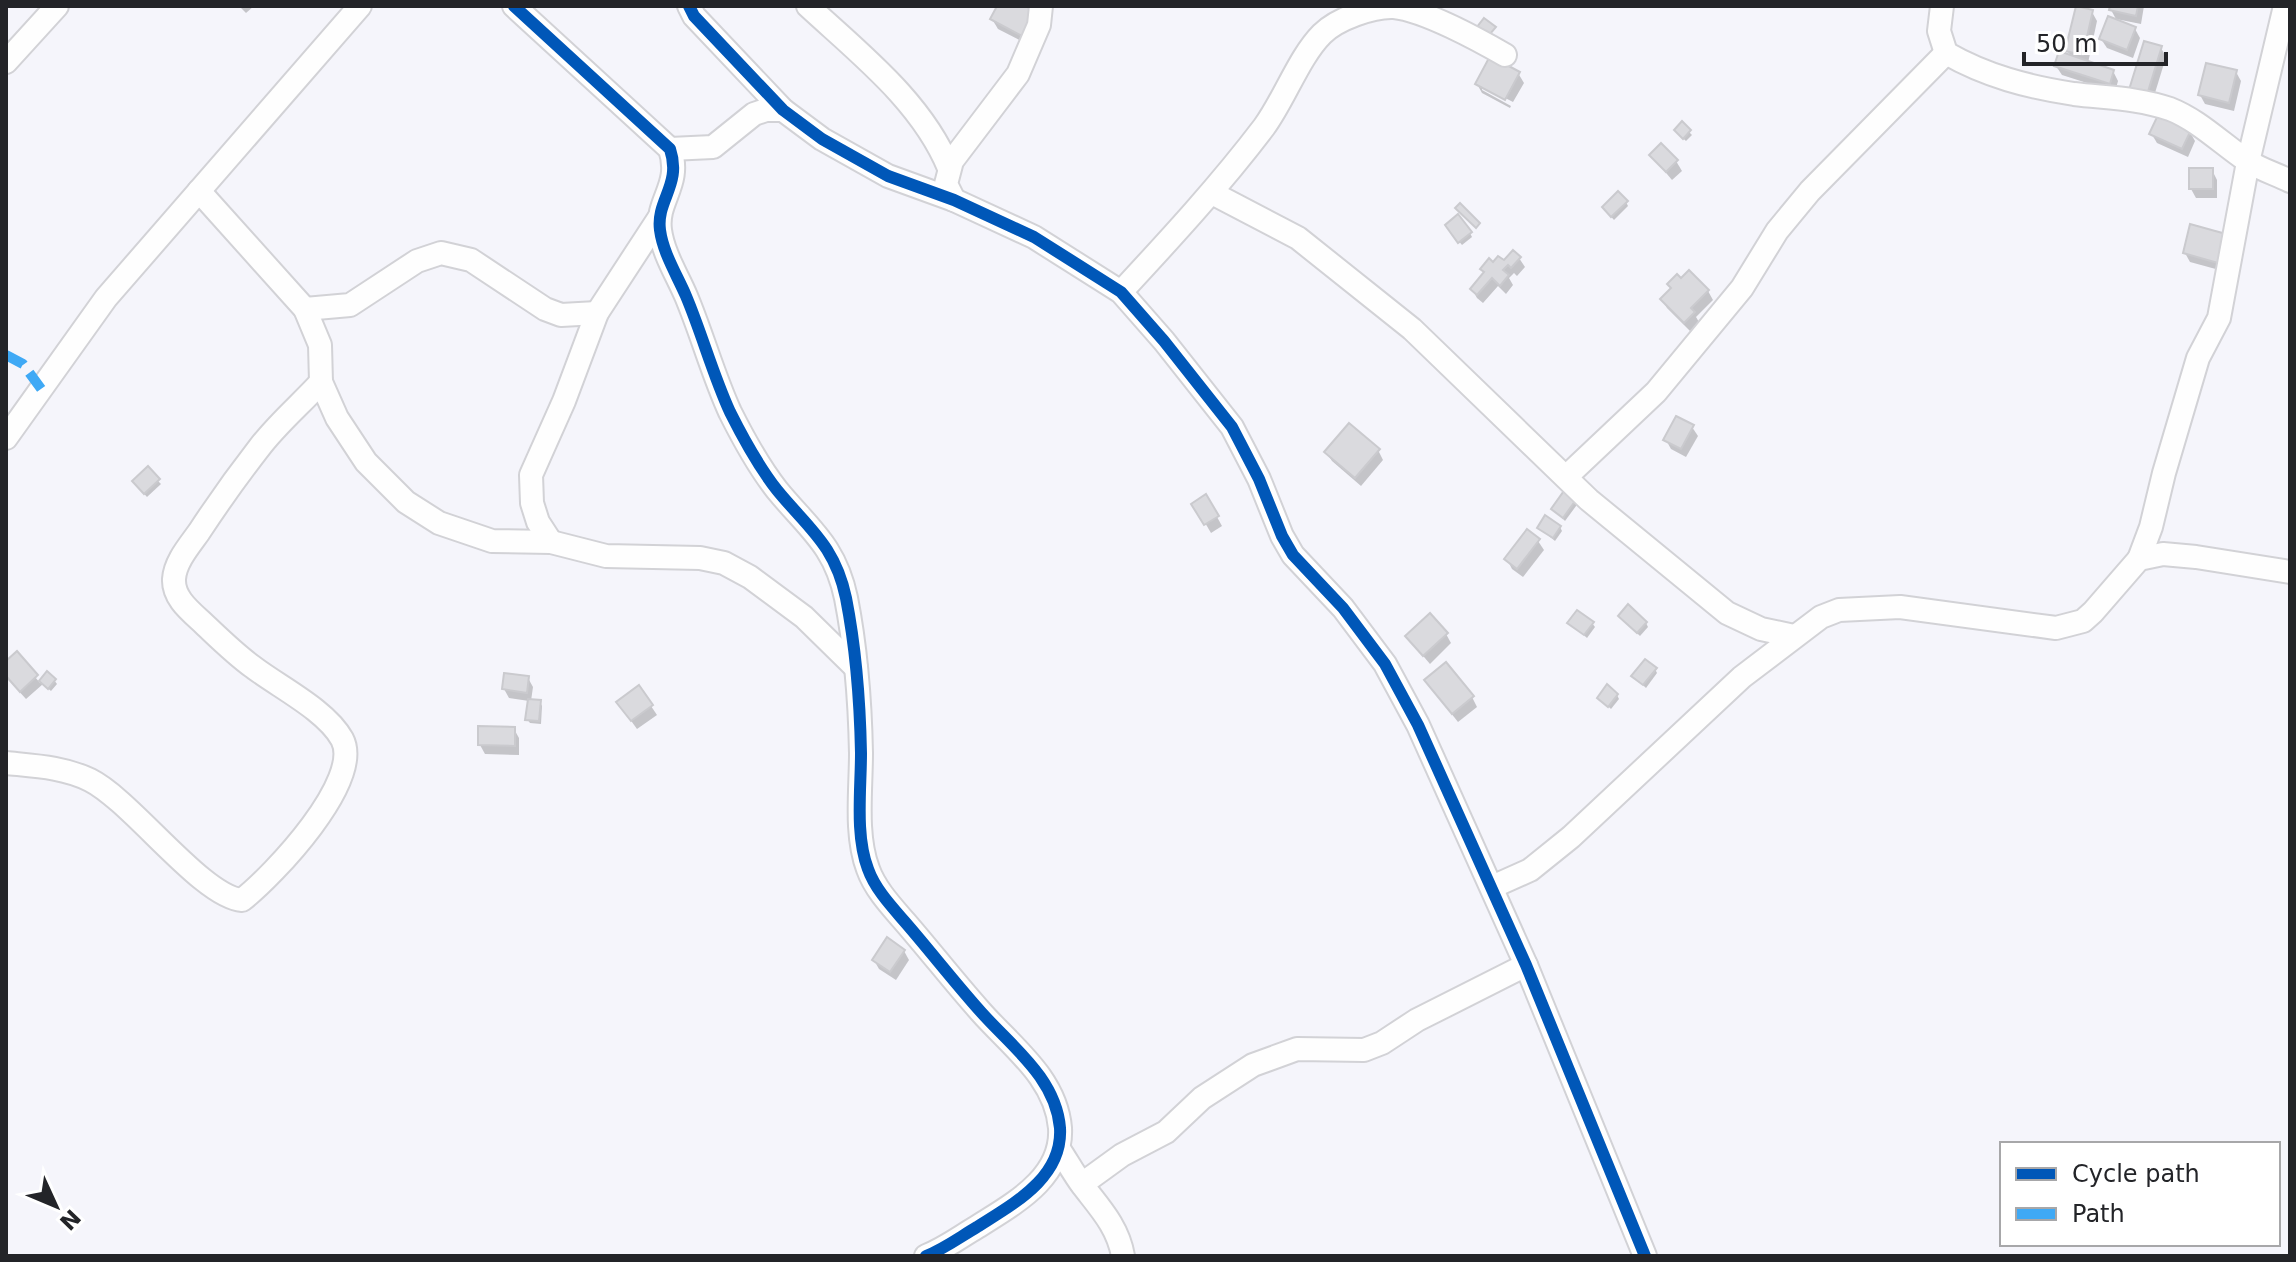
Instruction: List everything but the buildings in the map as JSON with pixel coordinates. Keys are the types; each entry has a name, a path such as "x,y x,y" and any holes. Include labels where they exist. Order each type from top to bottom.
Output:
{"street":[{"path":"6,62 57,6"},
{"path":"6,438 106,298 360,6"},
{"path":"514,6 670,149 675,163 659,218 597,313 564,401 531,475 532,503 538,522 551,542"},
{"path":"689,6 694,16 783,110 822,139 901,182 954,200 1034,237 1121,292 1232,427 1293,555 1343,608 1385,664 1418,725 1526,965 1645,1256"},
{"path":"808,6 921,117 936,139 949,168"},
{"path":"954,200 946,184 949,168 961,147 1018,74 1039,25 1041,6"},
{"path":"1942,6 1939,31 1946,53 1975,69 2000,79 2072,93 2137,99 2173,110 2205,129 2248,162 2290,181"},
{"path":"1492,887 1530,870 1571,837 1742,677 1821,617 1839,610 1868,607 1936,611 2041,627 2069,626 2083,621 2093,612 2139,559 2151,527 2198,358 2219,318 2248,162 2285,6"},
{"path":"1121,292 1212,193 1279,106 1316,41 1354,11 1394,7 1408,11 1466,33 1505,55"},
{"path":"1566,477 1656,392 1742,288 1777,231 1810,191 1946,53"},
{"path":"670,149 713,147 754,114 783,110"},
{"path":"199,191 305,309 320,345 321,382 337,418 366,462 406,502 439,523 492,541 551,542 606,556 700,558 724,563 750,577 804,617 856,668"},
{"path":"1212,193 1298,238 1412,329 1589,500 1727,613 1761,629 1794,636"},
{"path":"659,218 660,234 730,411 775,487 815,531 831,556 845,595 860,708 862,832 868,871 897,912 982,1013 1030,1061 1057,1113 1059,1149 1046,1175 1023,1198 926,1256"},
{"path":"305,309 350,305 417,261 441,253 471,260 545,309 561,315 597,313"},
{"path":"6,763 57,768 90,780 110,794 209,885 231,899 242,900 256,890 305,835 337,789 347,760 342,740 326,720 251,666 188,610 174,588 174,575 177,564 260,446 321,382"},
{"path":"2139,559 2163,554 2239,562 2290,572"},
{"path":"1082,1184 1122,1155 1166,1132 1202,1098 1253,1065 1297,1049 1364,1050 1526,965"},
{"path":"1059,1149 1112,1225 1123,1256"}],"marked path":[{"path":"6,355 23,364 42,390"}],"cycle path":[{"path":"514,6 670,149 673,173 660,219 667,255 740,432 770,481 828,551 846,598 860,714 861,842 868,869 889,904 1041,1078 1057,1110 1059,1146 1045,1175 1006,1209 926,1256"},
{"path":"689,6 694,16 783,110 822,139 888,176 954,200 1034,237 1121,292 1232,427 1293,555 1343,608 1385,664 1418,725 1526,965 1645,1256"}]}
